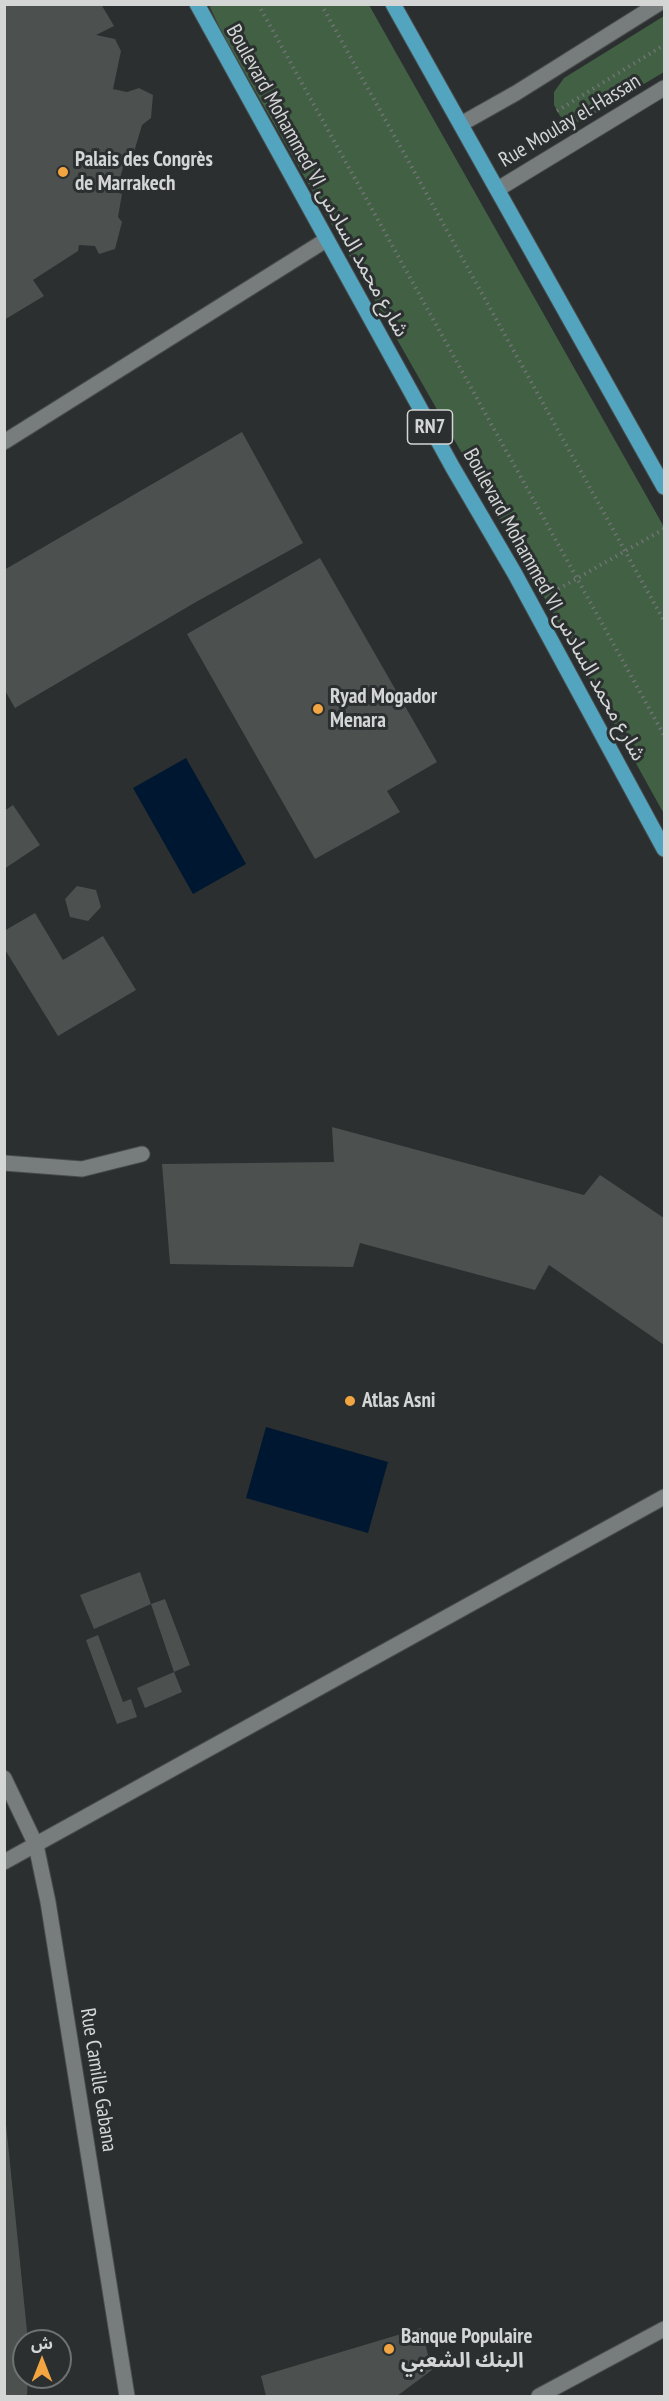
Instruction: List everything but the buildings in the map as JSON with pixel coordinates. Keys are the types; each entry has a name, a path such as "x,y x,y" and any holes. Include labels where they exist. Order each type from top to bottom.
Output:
{"main road":[{"name":"Boulevard Mohammed VI شارع محمد السادس","path":"197,4 453,468 515,574 664,849"},
{"path":"393,4 664,487"}],"street":[{"path":"461,124 516,93 658,4"},
{"name":"Rue Moulay el-Hassan","path":"498,189 664,88"},
{"path":"4,442 326,240"},
{"path":"4,1163 81,1169 142,1154"},
{"path":"4,1862 664,1497"},
{"name":"Rue Camille Gabana","path":"4,1778 36,1845 52,1925 127,2397"},
{"path":"539,2397 664,2329"}],"path":[{"path":"258,4 664,735"},
{"path":"321,4 664,621"},
{"path":"557,111 664,45"},
{"path":"544,597 664,529"}],"green space":[{"path":"209,5 369,5 664,527 664,814 544,597 221,31"},
{"path":"664,16 664,72 584,120 570,124 560,116 554,105 554,92 564,78"}],"water":[{"path":"186,758 246,864 193,894 133,788"},
{"path":"266,1427 388,1462 368,1533 246,1498"}],"place":[{"name":"Palais des Congrès de Marrakech","path":"63,172"},
{"name":"Ryad Mogador Menara","path":"318,709"},
{"name":"Atlas Asni","path":"350,1401"},
{"name":"Banque Populaire البنك الشعبي","path":"389,2349"}]}
